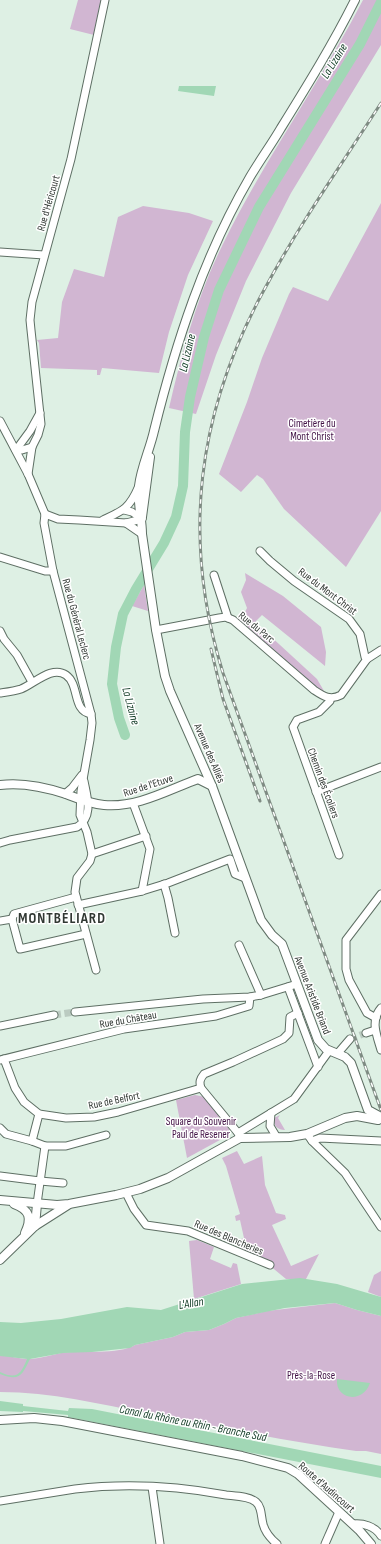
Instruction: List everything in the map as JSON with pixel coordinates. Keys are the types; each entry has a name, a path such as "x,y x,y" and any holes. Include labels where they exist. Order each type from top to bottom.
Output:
{"main road":[{"path":"142,520 138,506 139,486 183,326 212,252 250,177 313,77 355,0"},
{"path":"142,520 153,438"},
{"name":"Avenue des Alliés","path":"142,520 142,534 156,630 165,676 170,691 203,763 261,920 268,929"},
{"path":"203,763 198,779 212,786"},
{"name":"Rue de l'Etuve","path":"0,786 20,784 34,786 65,794 84,801 104,805 133,803 198,779"},
{"name":"Avenue Aristide Briand","path":"268,929 282,944 318,1040 329,1051"},
{"path":"329,1051 346,1057 351,1063 364,1103 368,1110 380,1118"},
{"path":"357,1116 362,1112 364,1103"},
{"path":"3,1200 37,1204 69,1204 126,1193 168,1178 239,1135 290,1136 307,1134 345,1118 357,1116 380,1118"},
{"path":"3,1200 23,1207 29,1217 29,1225 24,1236"},
{"path":"35,1226 37,1204"},
{"path":"0,1260 35,1226 69,1204"},
{"name":"Route d'Audincourt","path":"0,1420 34,1418 62,1421 242,1456 288,1468 298,1474 353,1524 371,1544"}],"street":[{"name":"Rue d'Héricourt","path":"32,447 38,435 41,424 30,320 32,302 71,159 105,0"},
{"path":"0,252 44,255"},
{"path":"16,450 30,431 40,413"},
{"name":"Rue du Général Leclerc","path":"0,421 28,474 45,514 45,528 52,571 91,714 91,733 83,773 84,801 88,814 83,823"},
{"path":"7,435 17,437 25,436"},
{"path":"16,450 32,447 28,474"},
{"path":"101,521 124,510 131,502 139,486"},
{"path":"124,510 132,512 142,520"},
{"path":"45,514 58,519 126,522 142,520"},
{"path":"126,522 142,534"},
{"name":"Rue du Mont Christ","path":"260,551 294,580 349,619 360,634 364,657 367,659"},
{"path":"0,557 46,571 52,571"},
{"path":"214,575 228,618"},
{"name":"Rue du Parc","path":"156,630 219,618 228,618 244,629 314,690 329,698"},
{"path":"0,631 4,639 17,655 32,682"},
{"path":"329,698 336,698 341,695 367,659 381,650"},
{"path":"0,694 21,689 50,673 61,673 66,675 72,684 81,710 84,713 91,714"},
{"name":"Chemin des Écoliers","path":"329,698 330,702 319,712 297,720 292,727 338,855"},
{"path":"316,792 381,767"},
{"name":"Rue du Général Leclerc","path":"65,794 72,788 83,773"},
{"path":"133,803 150,849 142,891"},
{"path":"0,843 77,827 83,823 87,832 92,854 90,861 77,878 75,887 77,901 96,970"},
{"path":"92,854 146,836"},
{"path":"86,934 20,949 12,919 14,914 77,901 142,891 230,859 235,874 245,878"},
{"path":"164,884 175,933"},
{"path":"376,1018 367,1013 349,980 346,968 346,940 381,894"},
{"path":"0,921 12,919"},
{"path":"239,945 261,995"},
{"path":"75,1012 203,999 250,997 297,984"},
{"path":"288,986 318,1068"},
{"name":"Rue du Château","path":"2,1060 124,1029 228,1013 249,1006 250,997"},
{"path":"381,1008 376,1018 375,1030 381,1050"},
{"path":"298,1013 290,1017 289,1033 283,1039 204,1074 200,1080 201,1088 239,1135 294,1099 329,1051"},
{"path":"0,1026 54,1015"},
{"path":"366,1033 375,1030"},
{"path":"338,1053 350,1040"},
{"path":"2,1060 24,1102 39,1114 32,1141"},
{"name":"Rue de Belfort","path":"39,1114 66,1118 94,1117 120,1112 201,1088"},
{"path":"271,1113 270,1126 276,1136"},
{"path":"0,1128 6,1134 45,1146 66,1146 106,1135"},
{"path":"307,1134 312,1142 345,1173 381,1227"},
{"path":"312,1142 320,1138 381,1141"},
{"path":"37,1204 45,1146"},
{"path":"0,1176 64,1183"},
{"name":"Rue des Blancheries","path":"126,1193 134,1209 146,1225 188,1231 270,1265"},
{"path":"0,1502 76,1489 152,1487 210,1492 250,1499 256,1502 260,1508 263,1525 268,1535 277,1544"},
{"path":"152,1487 160,1544"},
{"path":"325,1544 339,1512"},
{"path":"353,1524 359,1523 369,1526 375,1529 381,1536"}],"green space":[{"path":"78,0 101,0 94,35 70,29"},
{"path":"363,0 381,0 381,45 291,193 246,281 216,355 196,414 169,408 191,324 205,284 223,244 256,182 329,61"},
{"name":"Cimetière du Mont Christ","path":"381,203 381,511 346,567 284,509 263,479 257,475 241,492 219,474 247,402 262,358 293,287 328,301"},
{"path":"143,206 189,213 213,221 188,275 169,332 159,373 102,368 100,375 97,375 97,370 41,368 39,343 37,340 58,338 62,302 74,269 104,277 118,217"},
{"path":"245,573 283,596 321,627 326,652 325,666 262,615 255,622 317,679 324,691 322,692 237,619 244,614 247,608 241,592 246,580"},
{"path":"144,585 148,611 132,606"},
{"name":"Square du Souvenir Paul de Resener","path":"195,1095 205,1097 229,1129 229,1135 187,1158 176,1100"},
{"path":"280,1115 278,1118 285,1130 278,1128 274,1123 274,1118"},
{"path":"237,1151 244,1164 262,1156 265,1185 276,1213 285,1215 286,1219 272,1225 291,1266 319,1254 306,1279 286,1279 263,1260 242,1251 241,1239 244,1238 240,1220 236,1221 235,1216 240,1214 226,1166 222,1158"},
{"path":"197,1240 214,1247 210,1259 231,1268 233,1263 237,1264 241,1284 194,1299 189,1241"},
{"path":"381,1271 381,1297 368,1292 374,1275"},
{"name":"Près-la-Rose","path":"335,1303 381,1316 381,1454 278,1438 57,1396 0,1392 0,1356 31,1359 69,1352 119,1350 173,1337 185,1332 209,1330 236,1318 267,1311"}],"water":[{"path":"179,86 216,86 214,96 178,91"},
{"name":"L'Allan","path":"300,1278 337,1284 381,1297 381,1316 335,1303 285,1308 236,1318 209,1330 185,1332 173,1337 135,1345 130,1348 63,1353 30,1359 20,1376 12,1377 0,1374 0,1372 11,1375 18,1374 23,1368 27,1359 0,1356 0,1322 21,1323 61,1319 127,1307 161,1310 242,1284"},
{"path":"337,1379 370,1383 362,1394 350,1397 340,1391"},
{"path":"0,1401 23,1404 23,1406 68,1411 69,1408 92,1409 381,1466 381,1478 68,1417 68,1415 23,1411 0,1411"}],"waterway":[{"name":"La Lizaine","path":"125,735 119,718 112,684 116,647 123,614 136,589 164,543 176,517 183,486 185,432 190,397 204,337 219,290 259,207 360,44 381,2"}],"tunnel":[{"path":"54,1015 75,1012"},
{"path":"350,1039 366,1033"}],"railway":[{"path":"381,103 291,242 264,290 241,336 223,383 211,430 203,477 200,525 202,574 210,623 223,673 381,1110"},
{"path":"211,649 223,699 260,801"}],"district":[{"name":"MONTBÉLIARD","path":"62,918"}],"water label":[{"name":"Canal du Rhône au Rhin - Branche Sud","path":"193,1423"}]}
